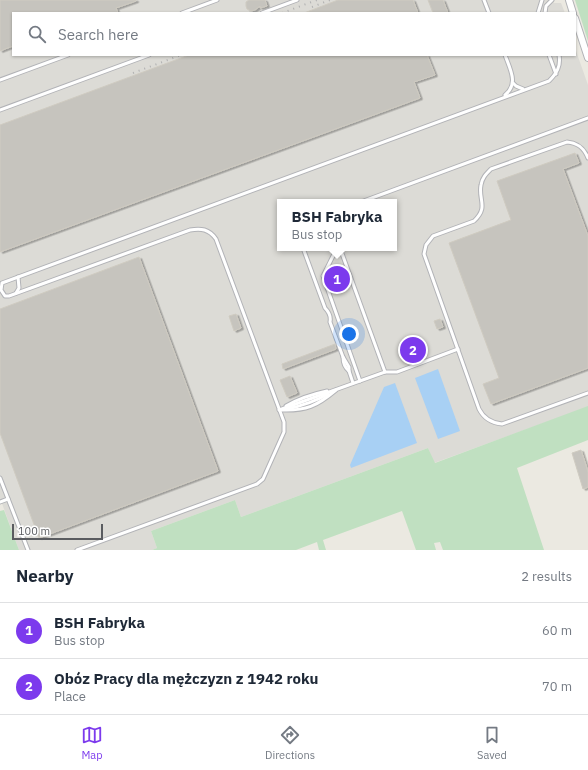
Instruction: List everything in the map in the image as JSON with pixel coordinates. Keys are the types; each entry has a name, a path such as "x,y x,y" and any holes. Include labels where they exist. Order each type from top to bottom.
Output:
{"street":[{"path":"569,0 573,12"},
{"path":"576,21 588,58"}],"lane":[{"path":"185,12 217,0"},
{"path":"265,12 297,0"},
{"path":"484,0 489,12"},
{"path":"538,12 542,0"},
{"path":"545,12 546,6 552,0"},
{"path":"0,80 65,56"},
{"path":"0,110 146,56"},
{"path":"502,98 509,92 513,84 512,75 505,56"},
{"path":"549,56 556,74"},
{"path":"77,550 257,484 263,479 284,432 284,422 216,239 208,231 196,228 9,296 6,296 1,290 2,283 549,81 556,74 560,65 559,56"},
{"path":"513,84 521,89 525,89"},
{"path":"369,199 588,118"},
{"path":"588,158 581,146 572,142 567,142 491,169 486,174 481,184 482,206 478,218 474,221 437,234 429,240 424,250 424,258 481,413 487,419 492,422 502,424 588,392"},
{"path":"304,251 325,308 329,314 330,322 343,357 343,362 353,383"},
{"path":"336,251 323,276 360,381"},
{"path":"339,251 385,372"},
{"path":"16,293 18,288 18,277"},
{"path":"279,410 385,372 397,372 458,349"},
{"path":"279,410 298,410 321,402 338,389"},
{"path":"0,478 28,550"},
{"path":"0,502 8,499"}],"shaded area":[{"path":"0,0 553,0 554,3 561,3 565,12 12,12 12,56 576,56 576,51 588,85 588,407 434,463 428,448 241,517 235,500 151,531 157,548 152,550 19,550 0,498"}],"green space":[{"path":"575,0 588,0 588,41"},
{"path":"588,406 588,440 517,468 544,550 443,550 440,542 434,543 436,550 416,550 402,511 323,540 326,550 319,550 317,542 296,550 152,550 157,548 151,531 235,500 241,517 428,448 435,463"},
{"path":"4,510 19,550 0,550 0,511"}],"water":[{"path":"438,369 460,431 438,439 415,378"},
{"path":"395,383 417,443 351,468 350,465 384,387"}],"building":[{"path":"0,0 136,0 116,8 118,12 12,12 12,46 0,51"},
{"path":"249,0 265,0 267,6 260,8 260,6 251,11 247,9 246,6 246,2"},
{"path":"338,0 413,0 418,12 307,12"},
{"path":"428,0 443,0 448,12 433,12"},
{"path":"186,56 427,56 435,75 414,82 420,98 0,252 0,125"},
{"path":"575,153 579,163 563,169 588,236 588,368 491,404 483,384 499,378 449,243 511,220 497,181"},
{"path":"139,257 218,471 39,538 0,433 0,309"},
{"path":"236,314 241,328 234,331 229,316"},
{"path":"440,319 443,327 437,329 434,321"},
{"path":"335,344 336,349 283,369 282,364"},
{"path":"290,376 297,393 287,397 280,380"},
{"path":"581,450 588,472 588,487 583,489 572,453"}],"railway":[{"path":"285,12 317,0"},
{"path":"312,7 330,0"},
{"path":"133,73 178,56"}],"place":[{"name":"BSH Fabryka","path":"337,279"},
{"name":"Obóz Pracy dla mężczyzn z 1942 roku","path":"413,350"}]}
